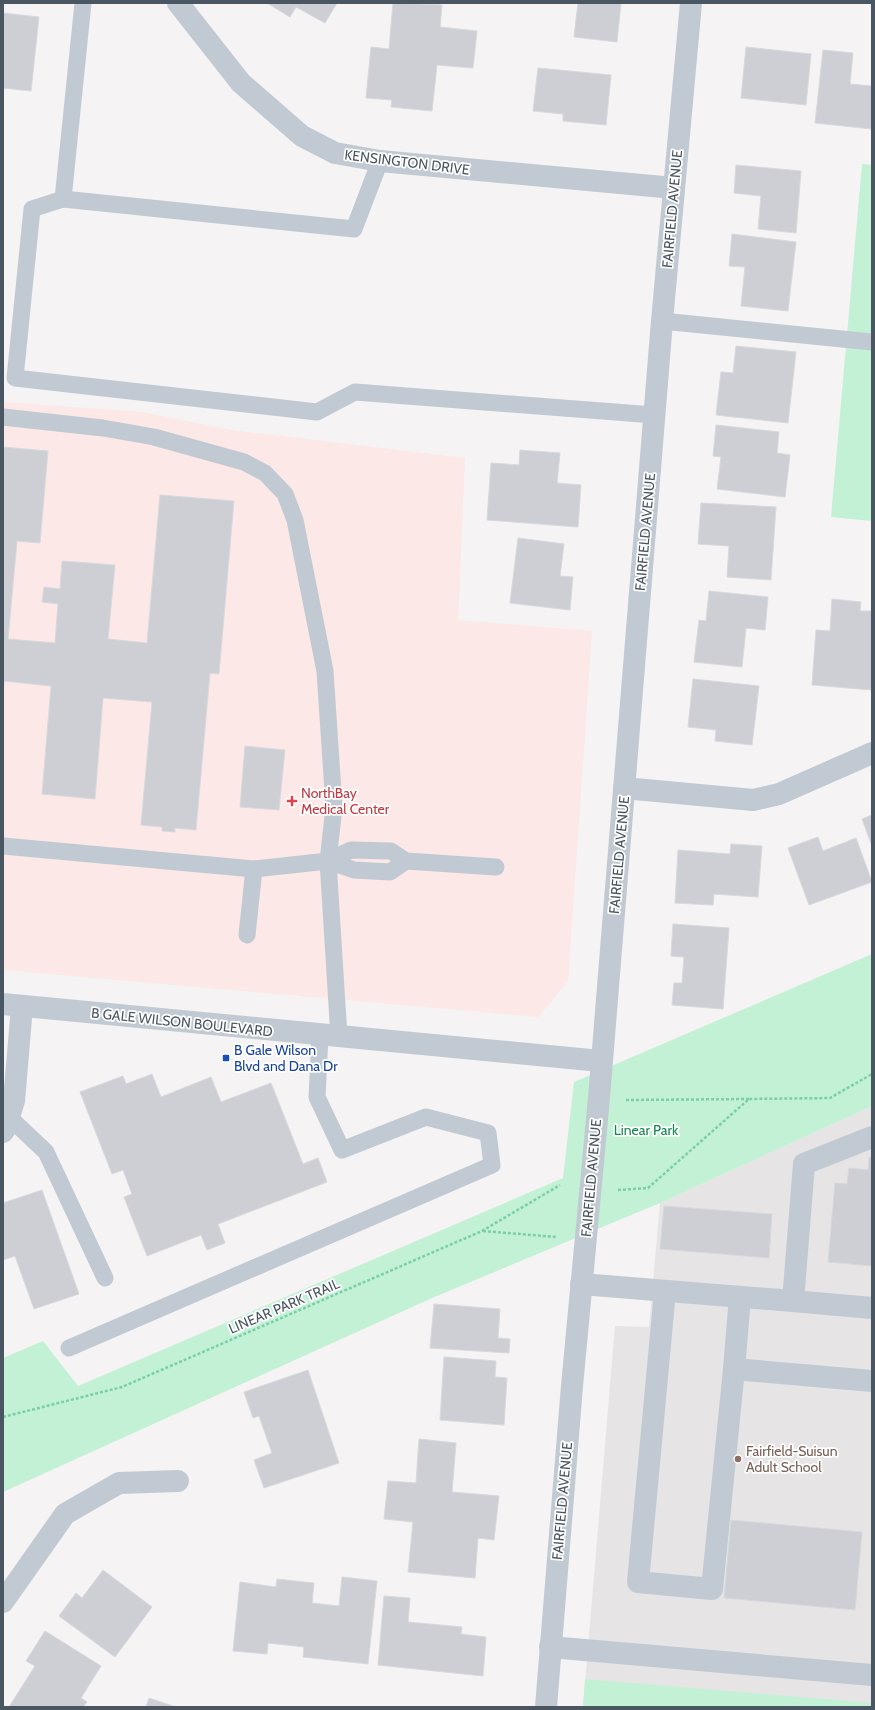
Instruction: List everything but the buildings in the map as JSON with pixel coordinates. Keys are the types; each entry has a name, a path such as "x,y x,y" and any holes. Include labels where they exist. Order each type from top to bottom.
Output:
{"street":[{"name":"KENSINGTON DRIVE","path":"178,3 241,83 302,136 335,153 380,161 674,188"},
{"name":"FAIRFIELD AVENUE","path":"546,1707 654,415 691,3"},
{"path":"624,788 753,800 779,794 872,753"},
{"path":"6,1125 14,1101 12,1005"},
{"name":"B GALE WILSON BOULEVARD","path":"12,1005 329,1037 601,1061"},
{"path":"793,1301 804,1164 872,1137"},
{"path":"581,1284 872,1308"},
{"path":"665,1291 638,1582 712,1589 740,1297"},
{"path":"734,1369 872,1381"},
{"path":"3,1602 65,1514 119,1483 178,1481"},
{"path":"550,1647 872,1675"}],"lane":[{"path":"63,199 83,3"},
{"path":"380,161 354,229 63,199 32,209 15,378 317,412 355,392 654,415"},
{"path":"662,322 872,342"},
{"path":"3,416 103,428 169,441 244,462 265,473 285,494 295,520 325,671 334,807 328,861 329,1037 317,1097 342,1150 426,1117 488,1133 492,1165 69,1348"},
{"path":"3,846 254,869 328,861 351,850 391,851 406,861 496,867"},
{"path":"247,935 254,869"},
{"path":"6,1125 46,1152 105,1278"}],"path":[{"path":"626,1100 830,1098 872,1074"},
{"path":"618,1190 648,1188 750,1099"},
{"name":"LINEAR PARK TRAIL","path":"3,1417 122,1387 482,1231 560,1185"},
{"path":"482,1231 556,1238"}],"shaded area":[{"name":"NorthBay Medical Center","path":"3,402 142,412 232,430 465,458 458,620 592,631 568,981 538,1017 3,970"},
{"name":"Fairfield-Suisun Adult School","path":"872,1106 872,1707 583,1707 615,1326 649,1327 660,1203"}],"green space":[{"path":"862,164 872,165 872,521 831,517"},
{"name":"Linear Park","path":"872,954 872,1106 660,1203 432,1298 3,1492 3,1358 43,1341 78,1386 563,1178 574,1082"},
{"path":"585,1679 872,1703 872,1707 583,1707"}],"place":[{"name":"NorthBay Medical Center","path":"292,801"},
{"name":"B Gale Wilson Blvd and Dana Dr","path":"226,1058"},
{"name":"Fairfield-Suisun Adult School","path":"738,1459"}]}
